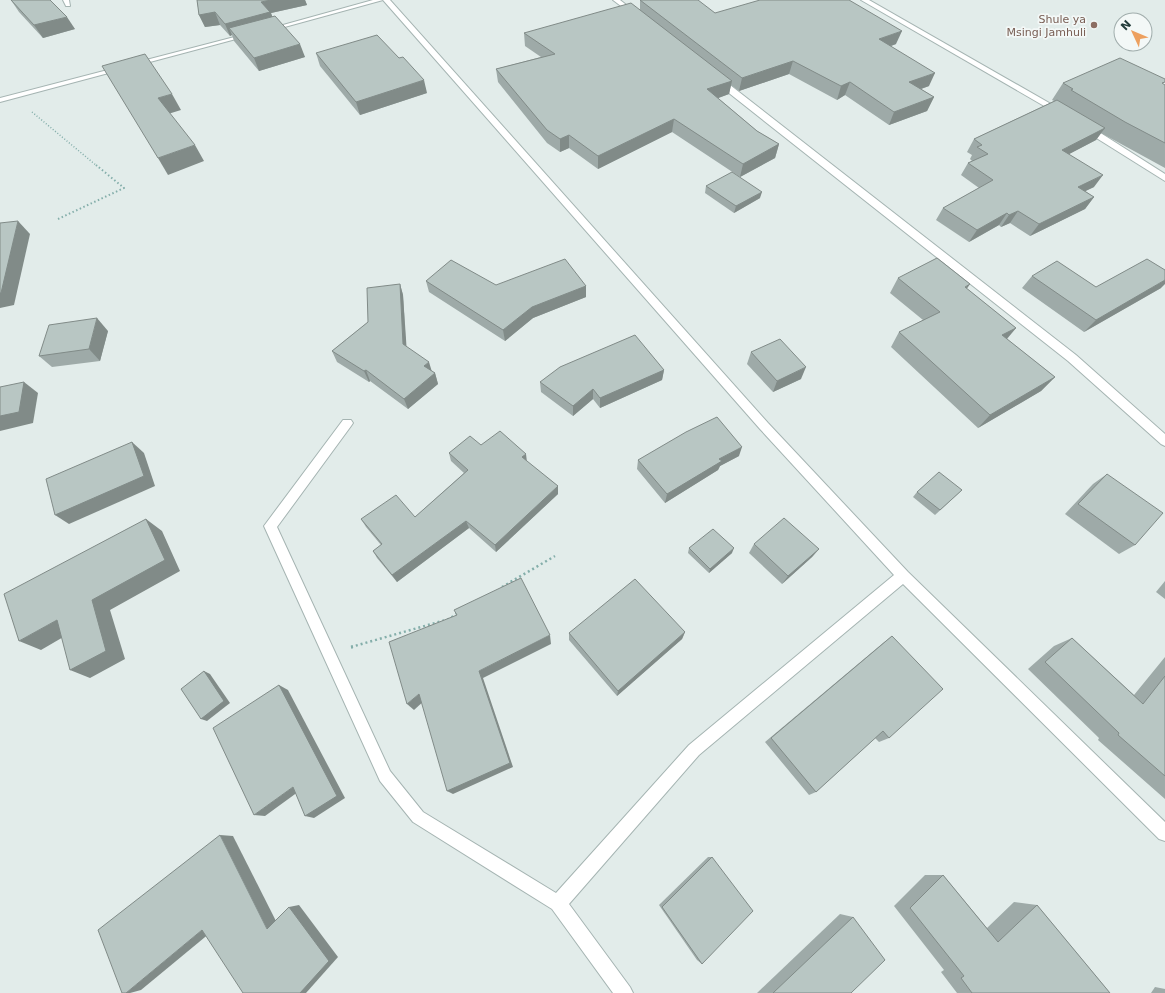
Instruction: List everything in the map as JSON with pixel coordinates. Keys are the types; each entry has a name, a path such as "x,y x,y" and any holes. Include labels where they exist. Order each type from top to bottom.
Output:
{"street":[{"path":"0,100 380,0"},
{"path":"386,0 759,420 903,576 1165,833"},
{"path":"616,0 641,20"},
{"path":"864,0 1073,120 1165,178"},
{"path":"710,74 1072,358 1165,441"},
{"path":"347,423 270,526 385,776 418,817 558,903 624,993"},
{"path":"558,903 694,750 903,576"}],"path":[{"path":"13,96 124,188 58,219"},
{"path":"495,591 555,556"},
{"path":"329,653 449,619 462,611"}],"building":[{"path":"11,0 50,0 67,17 34,25"},
{"path":"197,0 271,0 261,2 270,12 225,24 215,12 199,15"},
{"path":"640,0 698,0 715,13 760,0 849,0 902,31 879,39 935,73 909,82 934,97 894,112 850,82 841,86 793,61 742,78"},
{"path":"631,3 732,81 707,89 757,131 779,144 743,164 674,119 598,156 569,135 560,139 547,130 496,69 555,54 524,33"},
{"path":"275,16 300,44 254,58 229,28"},
{"path":"377,35 399,58 403,57 424,80 356,102 316,53"},
{"path":"145,54 172,94 158,98 195,145 158,158 102,66"},
{"path":"1120,58 1165,79 1165,82 1162,83 1165,85 1165,143 1125,122 1071,90 1073,89 1063,83"},
{"path":"1057,100 1105,128 1062,150 1103,175 1078,187 1094,197 1039,224 1018,211 1009,215 1007,213 977,230 943,208 993,180 968,163 988,154 977,147 982,145 974,139"},
{"path":"732,172 762,192 736,206 706,186"},
{"path":"18,221 1,293 0,293 0,223"},
{"path":"937,258 970,284 965,287 1016,328 1002,335 1055,377 990,415 899,332 940,312 898,278"},
{"path":"565,259 586,286 532,307 503,330 426,281 451,260 496,285"},
{"path":"1147,259 1165,270 1165,280 1096,320 1032,276 1057,261 1096,287"},
{"path":"400,284 403,344 429,362 424,366 435,373 404,399 366,370 364,371 332,351 368,322 367,288"},
{"path":"97,318 89,349 39,356 49,325"},
{"path":"635,335 664,370 600,398 593,389 573,406 540,382 560,367"},
{"path":"780,339 806,367 777,381 751,352"},
{"path":"24,382 19,412 0,416 0,387"},
{"path":"717,417 742,447 719,459 722,461 667,494 638,460 686,432"},
{"path":"500,431 526,454 522,457 558,486 495,545 466,521 392,575 373,551 382,544 361,519 396,495 415,517 468,470 449,453 470,436 481,445"},
{"path":"132,442 144,476 55,515 46,479"},
{"path":"939,472 962,490 940,510 917,492"},
{"path":"1107,474 1163,513 1135,545 1078,504"},
{"path":"784,518 819,549 788,576 754,544"},
{"path":"146,519 165,560 92,600 106,651 70,670 57,620 19,641 4,594"},
{"path":"713,529 734,548 710,569 689,548"},
{"path":"521,578 550,635 479,671 510,763 447,791 419,694 407,704 389,642 457,615 454,610"},
{"path":"635,579 685,632 618,691 569,633"},
{"path":"892,636 943,689 889,738 883,731 816,792 771,738"},
{"path":"1072,638 1143,704 1165,676 1165,776 1118,735 1119,733 1045,662"},
{"path":"204,671 224,701 201,719 181,689"},
{"path":"279,685 337,796 305,816 293,787 254,815 213,728"},
{"path":"220,835 267,929 289,907 329,961 300,993 243,993 202,930 126,993 122,993 98,930"},
{"path":"712,857 753,911 702,964 662,907"},
{"path":"943,875 998,942 1037,905 1110,993 972,993 961,978 964,976 910,908"},
{"path":"853,917 885,960 851,993 773,993"}],"place":[{"name":"Shule ya Msingi Jamhuli","path":"1094,25"}]}
